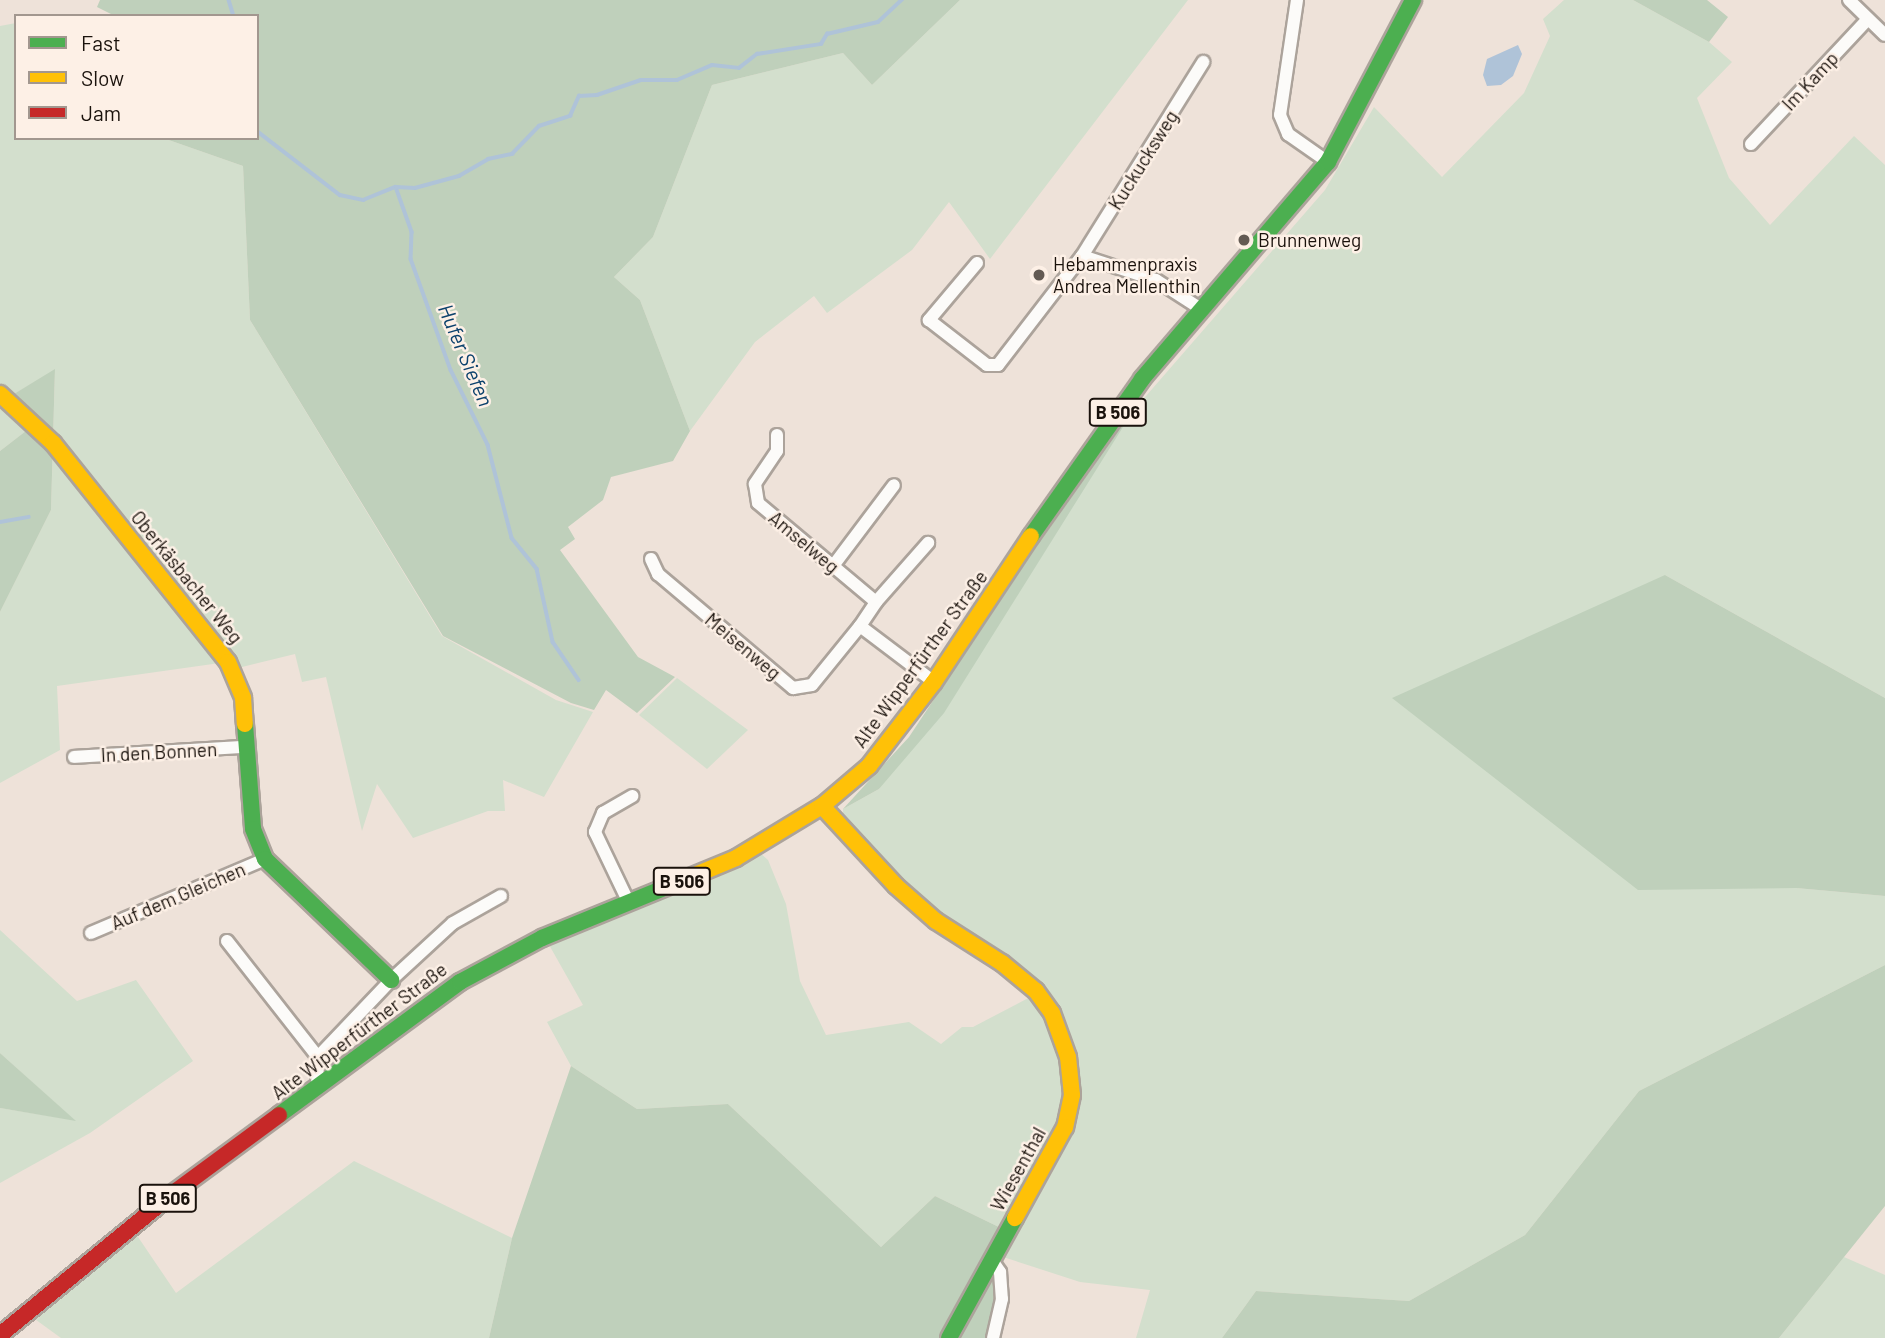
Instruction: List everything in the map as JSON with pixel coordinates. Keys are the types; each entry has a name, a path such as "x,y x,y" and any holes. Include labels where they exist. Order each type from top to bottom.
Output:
{"main road":[{"name":"Alte Wipperfürther Straße","path":"0,1335 172,1194 317,1088 400,1023 483,967 542,938 736,858 822,806 869,766 934,682 1076,470 1200,309 1328,162 1413,0"},
{"name":"Oberkäsbacher Weg","path":"0,394 53,443 228,662 243,698 244,747 253,829 265,859 391,980"},
{"name":"Wiesenthal","path":"822,806 895,886 936,921 1026,983 1052,1013 1068,1058 1072,1095 1065,1127 949,1338"}],"street":[{"path":"1297,0 1280,115 1288,134 1328,162"},
{"path":"1849,0 1885,35"},
{"name":"Im Kamp","path":"1751,144 1868,19"},
{"name":"Kuckucksweg","path":"977,263 929,320 987,365 998,365 1082,256 1203,62"},
{"path":"1082,256 1156,280 1200,309"},
{"name":"Amselweg","path":"777,435 777,451 755,484 758,503 876,602"},
{"path":"833,566 894,485"},
{"path":"928,543 876,602 860,626 934,682"},
{"name":"Meisenweg","path":"651,559 658,574 793,688 812,685 860,626"},
{"name":"In den Bonnen","path":"74,757 244,747"},
{"path":"629,903 595,832 603,813 634,796"},
{"name":"Auf dem Gleichen","path":"91,933 265,859"},
{"path":"318,1057 391,980 453,923 501,896"},
{"path":"227,941 318,1057 317,1088"},
{"path":"991,1259 1000,1272 1002,1299 993,1338"}],"green space":[{"path":"100,0 960,0 872,85 843,53 712,85 653,237 614,277 640,300 690,431 673,461 611,477 603,500 568,527 575,539 560,550 638,657 675,677 637,713 606,690 594,710 571,703 443,636 250,320 243,166 169,140 259,140 259,14 111,14 97,7"},
{"path":"960,0 1188,0 990,259 949,202 912,250 827,313 814,296 755,342 690,431 640,300 614,277 653,237 712,85 843,53 872,85"},
{"path":"1564,0 1633,0 1709,42 1732,62 1697,98 1729,178 1770,225 1854,136 1885,165 1885,698 1665,575 1796,888 1885,896 1885,965 1639,1091 1525,1235 1409,1301 1256,1291 1222,1338 1136,1338 1150,1290 1080,1282 1000,1256 1070,1128 1058,1010 898,884 843,820 843,809 879,789 1133,411 1325,190 1374,107 1442,177 1524,93 1550,36 1543,19"},
{"path":"1633,0 1707,0 1728,17 1709,42"},
{"path":"14,23 14,140 169,140 243,166 250,320 442,636 556,700 593,712 544,797 503,780 505,811 488,811 413,838 377,784 362,831 326,677 302,682 295,654 234,669 53,441 55,370 9,397 0,389 0,26"},
{"path":"55,369 51,510 0,612 0,451 35,424 9,397"},
{"path":"0,393 34,425 0,451"},
{"path":"1133,411 944,713 879,789 843,809 909,737 1091,462"},
{"path":"53,443 227,662 57,686 60,750 0,783 0,612 51,510"},
{"path":"1665,575 1885,698 1885,896 1796,888 1638,890 1392,698"},
{"path":"677,678 748,730 707,769 639,715"},
{"path":"760,853 768,860 786,904 800,981 826,1035 909,1022 941,1044 962,1027 973,1027 1034,995 1048,1015 1062,1056 1066,1095 1060,1124 1005,1230 935,1196 881,1247 728,1104 637,1109 571,1066 547,1022 583,1005 548,943"},
{"path":"0,930 77,1001 136,980 193,1061 90,1133 0,1183 0,1108 74,1120 0,1053"},
{"path":"1885,965 1885,1206 1779,1338 1222,1338 1256,1291 1409,1301 1525,1235 1639,1091"},
{"path":"0,1053 76,1121 0,1108"},
{"path":"571,1066 637,1109 728,1104 881,1247 935,1196 1005,1230 990,1259 999,1272 992,1338 489,1338 512,1238"},
{"path":"354,1161 512,1238 489,1338 61,1338 32,1317 136,1234 176,1293"},
{"path":"1844,1257 1885,1275 1885,1338 1779,1338"}],"water":[{"path":"1518,45 1522,54 1513,76 1501,85 1487,86 1483,75 1487,59"}],"waterway":[{"name":"Hufer Siefen","path":"229,0 233,14"},
{"path":"396,187 415,188 459,176 488,159 512,154 539,126 570,116 579,96 597,95 641,80 677,80 712,65 739,68 757,54 821,44 827,34 878,22 902,0"},
{"name":"Hufer Siefen","path":"259,133 340,195 363,200 396,187 412,232 411,259 451,370 488,445 512,538 537,569 553,642 579,680"},
{"path":"0,522 29,517"}],"traffic: fast":[{"path":"1031,536 1142,379 1328,162 1413,0"},
{"path":"245,724 253,829 265,859 391,980"},
{"path":"279,1115 460,982 542,938 688,878"},
{"path":"949,1338 1015,1218"}],"traffic: slow":[{"path":"0,394 53,443 228,662 243,698 245,724"},
{"path":"688,878 736,858 822,806 869,766 934,682 1031,536"},
{"path":"822,806 896,886 936,921 1002,963 1036,991 1052,1013 1068,1057 1072,1095 1065,1127 1015,1218"}],"traffic: jam":[{"path":"0,1335 172,1194 279,1115"}],"place":[{"name":"Brunnenweg","path":"1244,240"},
{"name":"Hebammenpraxis Andrea Mellenthin","path":"1039,275"}]}
